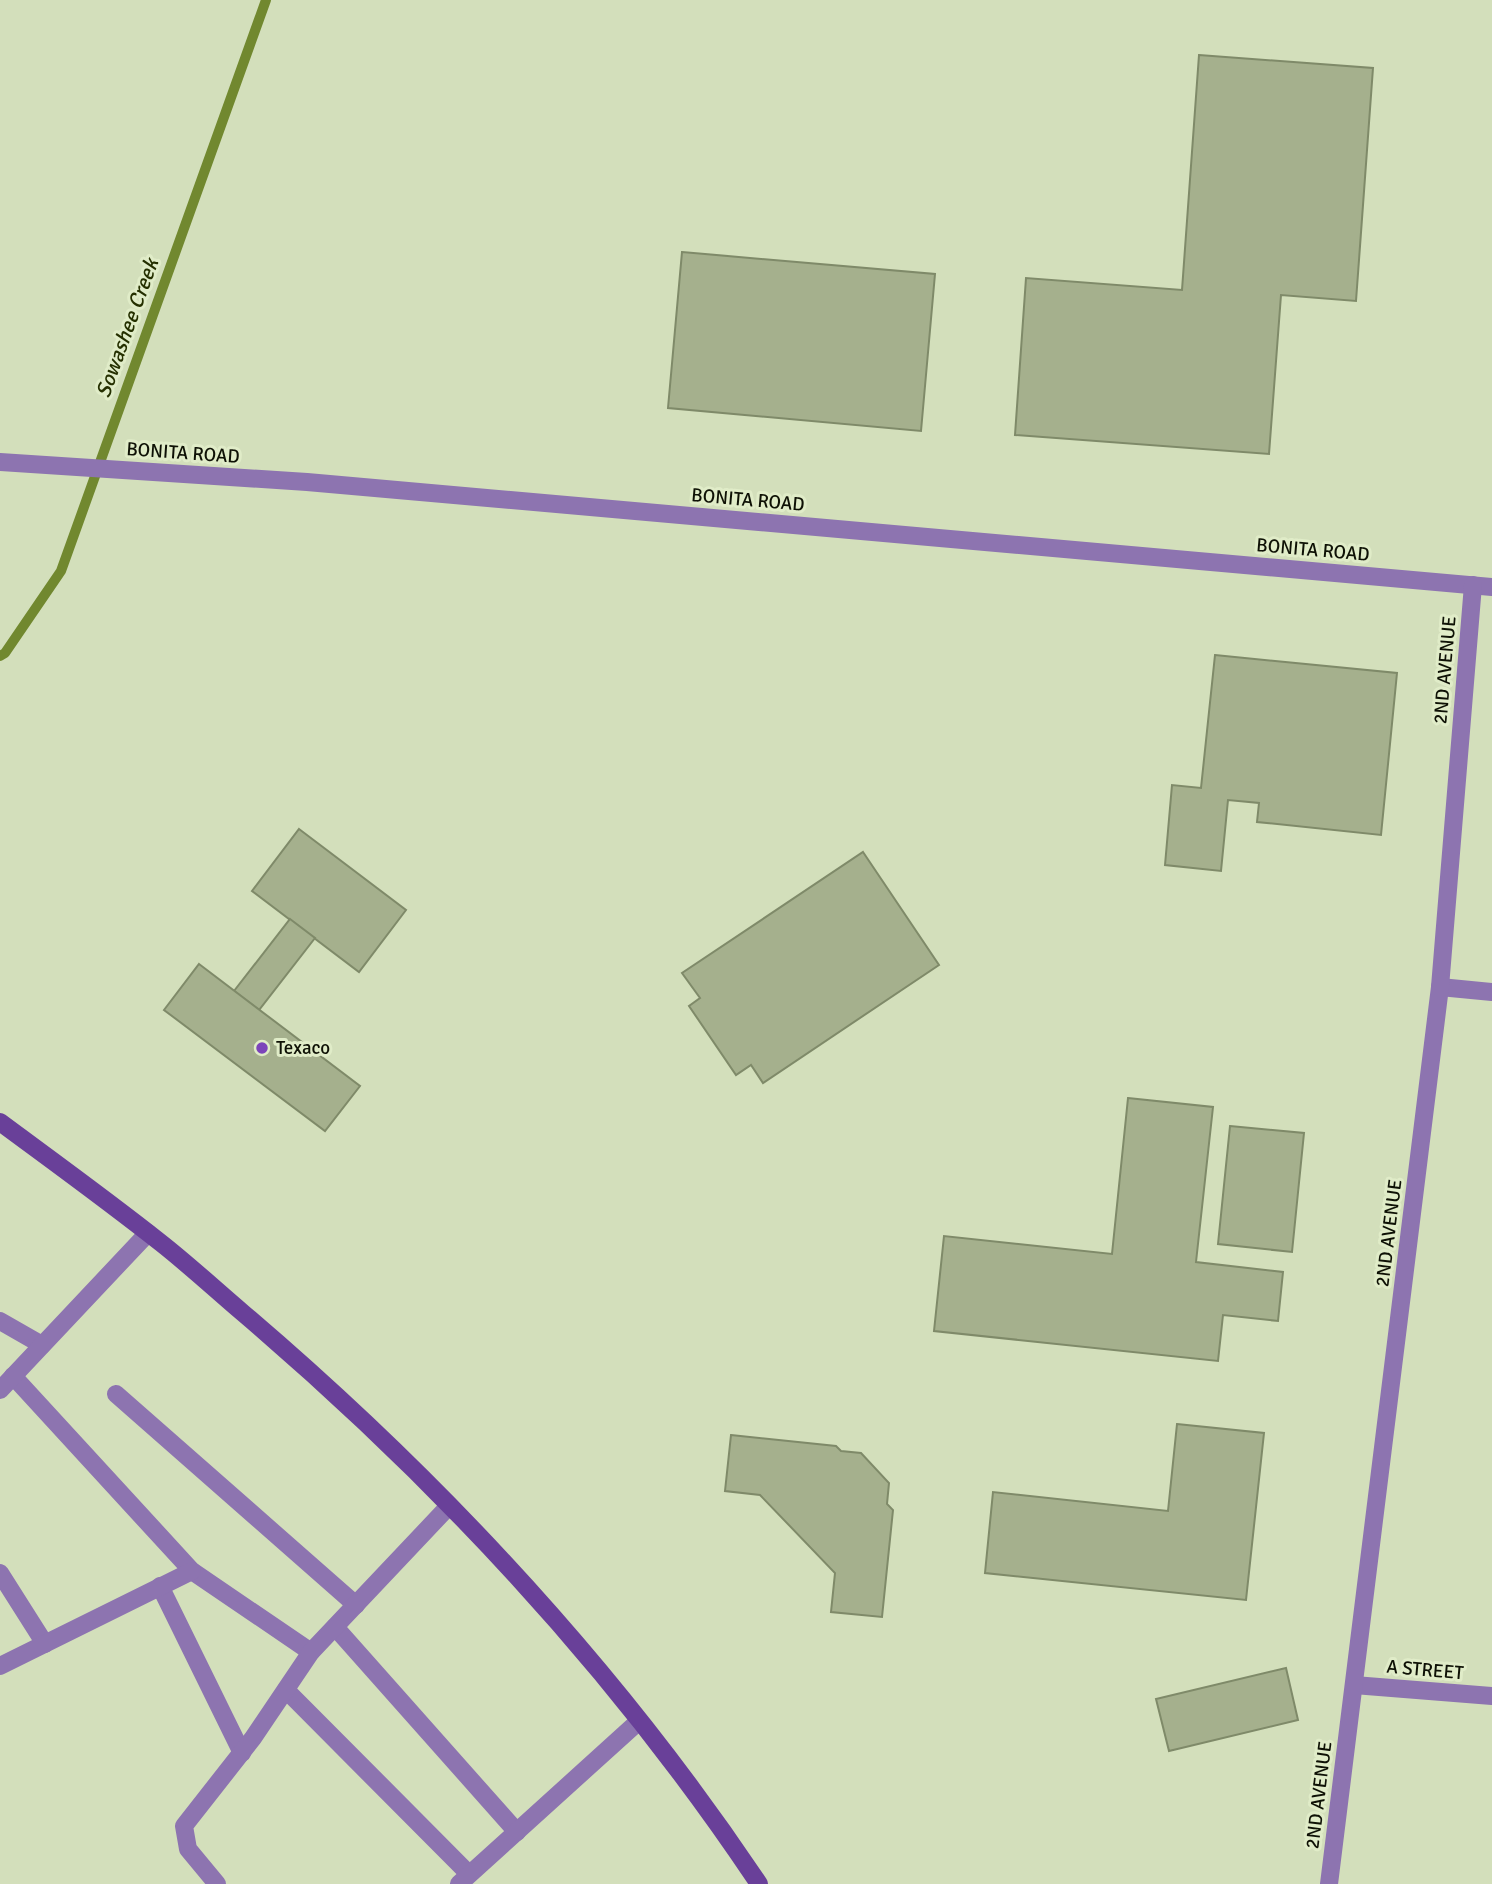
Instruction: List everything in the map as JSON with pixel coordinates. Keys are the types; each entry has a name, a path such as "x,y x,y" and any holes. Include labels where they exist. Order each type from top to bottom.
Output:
{"main road":[{"path":"0,1122 148,1233 309,1369 373,1429 526,1585 639,1721 759,1884"}],"street":[{"name":"BONITA ROAD","path":"0,462 307,482 1492,587"},
{"name":"2ND AVENUE","path":"1329,1884 1440,987 1473,585"},
{"path":"1440,987 1492,992"},
{"path":"0,1390 148,1233"},
{"path":"0,1321 42,1345"},
{"path":"13,1376 192,1571 312,1652"},
{"path":"116,1394 356,1605"},
{"path":"218,1884 188,1849 184,1826 242,1753 312,1652 449,1506"},
{"path":"0,1667 192,1571"},
{"path":"0,1573 45,1644"},
{"path":"160,1586 242,1753"},
{"path":"335,1627 517,1832"},
{"name":"A STREET","path":"1354,1685 1492,1696"},
{"path":"286,1690 464,1879 639,1721"}],"building":[{"path":"1199,55 1373,68 1356,301 1281,295 1269,454 1015,435 1026,278 1182,290"},
{"path":"682,252 935,274 921,431 668,408"},
{"path":"1215,655 1397,673 1381,835 1257,822 1259,803 1228,800 1221,871 1165,865 1172,785 1201,788"},
{"path":"299,829 406,910 359,972 252,891"},
{"path":"863,852 939,965 763,1083 751,1065 736,1075 689,1006 700,998 682,973"},
{"path":"290,919 315,938 259,1010 234,991"},
{"name":"Texaco","path":"199,964 360,1086 325,1131 164,1010"},
{"path":"1128,1098 1213,1107 1196,1262 1283,1272 1278,1321 1223,1315 1218,1361 934,1331 944,1236 1112,1254"},
{"path":"1230,1126 1304,1133 1292,1252 1218,1244"},
{"path":"1177,1424 1264,1433 1246,1600 985,1573 993,1492 1168,1511"},
{"path":"731,1435 836,1446 841,1451 861,1453 889,1483 887,1504 893,1510 882,1617 831,1612 835,1573 760,1495 725,1491"},
{"path":"1286,1668 1298,1720 1169,1751 1156,1699"}],"waterway":[{"name":"Sowashee Creek","path":"0,656 5,653 61,571 266,0"}],"place":[{"name":"Texaco","path":"262,1048"}]}
